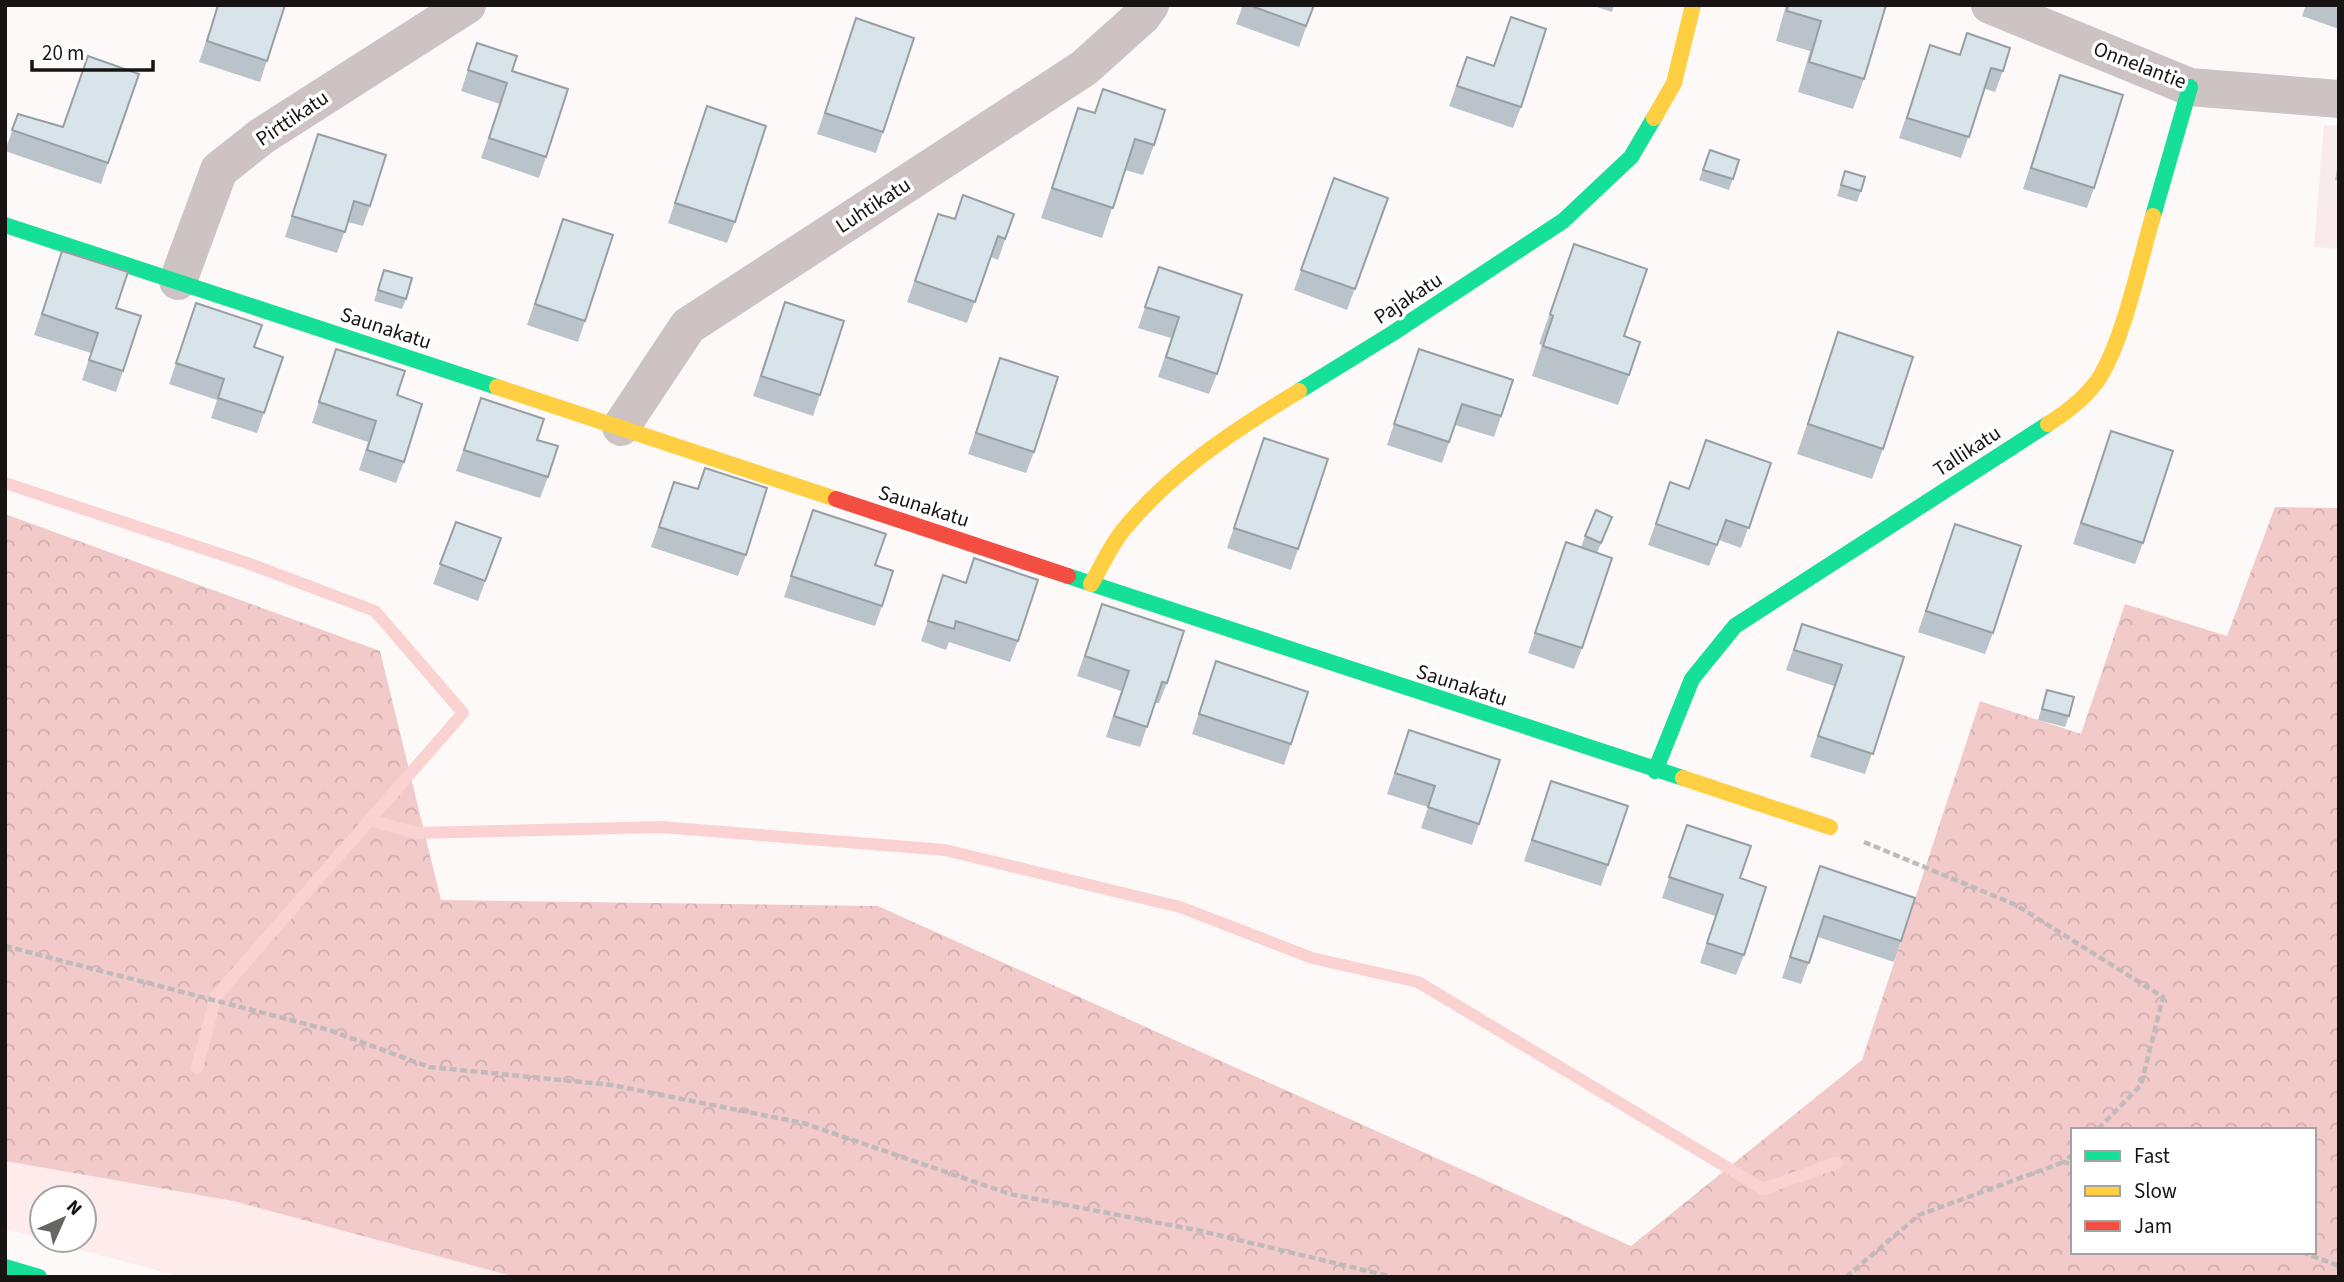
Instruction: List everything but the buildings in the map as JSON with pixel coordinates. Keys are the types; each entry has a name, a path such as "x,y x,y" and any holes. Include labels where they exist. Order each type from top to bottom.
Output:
{"main road":[{"name":"Pajakatu","path":"1091,584 1123,530 1154,497 1231,432 1394,333 1563,221 1631,157 1674,83 1693,5"},
{"name":"Tallikatu","path":"1655,771 1692,679 1735,626 2071,409 2099,378 2117,339 2190,87"},
{"name":"Saunakatu","path":"5,225 1830,827"},
{"path":"5,1267 39,1277"}],"street":[{"name":"Pirttikatu","path":"178,281 219,170 261,136 467,5"},
{"name":"Luhtikatu","path":"621,427 688,327 1084,68 1142,16 1150,5"},
{"name":"Onnelantie","path":"1990,5 2190,87 2339,99"}],"path":[{"path":"1830,827 2016,905 2163,997 2141,1085 2099,1128"},
{"path":"5,946 329,1030 429,1067 612,1085 803,1123 1010,1195 1201,1231 1393,1277"},
{"path":"1846,1277 1919,1215 2064,1162 2071,1156"},
{"path":"2064,1162 2071,1164"},
{"path":"2307,1254 2339,1266"}],"shaded area":[{"path":"2324,125 2339,126 2339,249 2314,247"},
{"path":"5,1161 233,1201 515,1277 182,1277 96,1254 98,1184 28,1184 28,1235 5,1229"}],"green space":[{"path":"2275,507 2339,508 2337,1277 515,1277 233,1201 5,1161 5,514 380,651 441,900 878,906 1631,1246 1862,1060 1980,701 2081,734 2125,604 2227,636"}],"waterway":[{"path":"5,483 250,564 375,611 463,713 216,996 197,1068"},
{"path":"369,820 417,833 661,827 945,850 1180,907 1312,958 1418,982 1763,1189 1837,1163"}],"traffic: fast":[{"path":"2153,216 2190,87"},
{"path":"1299,391 1393,333 1563,221 1631,157 1654,118"},
{"path":"5,225 497,387"},
{"path":"1655,771 1692,679 1735,626 2048,424"},
{"path":"1068,576 1683,778"},
{"path":"5,1267 39,1277"}],"traffic: slow":[{"path":"1654,118 1674,83 1693,5"},
{"path":"2048,424 2089,391 2109,360 2131,299 2153,216"},
{"path":"497,387 836,499"},
{"path":"1091,584 1120,534 1163,488 1206,452 1299,391"},
{"path":"1683,778 1830,827"}],"traffic: jam":[{"path":"836,499 1068,576"}]}
